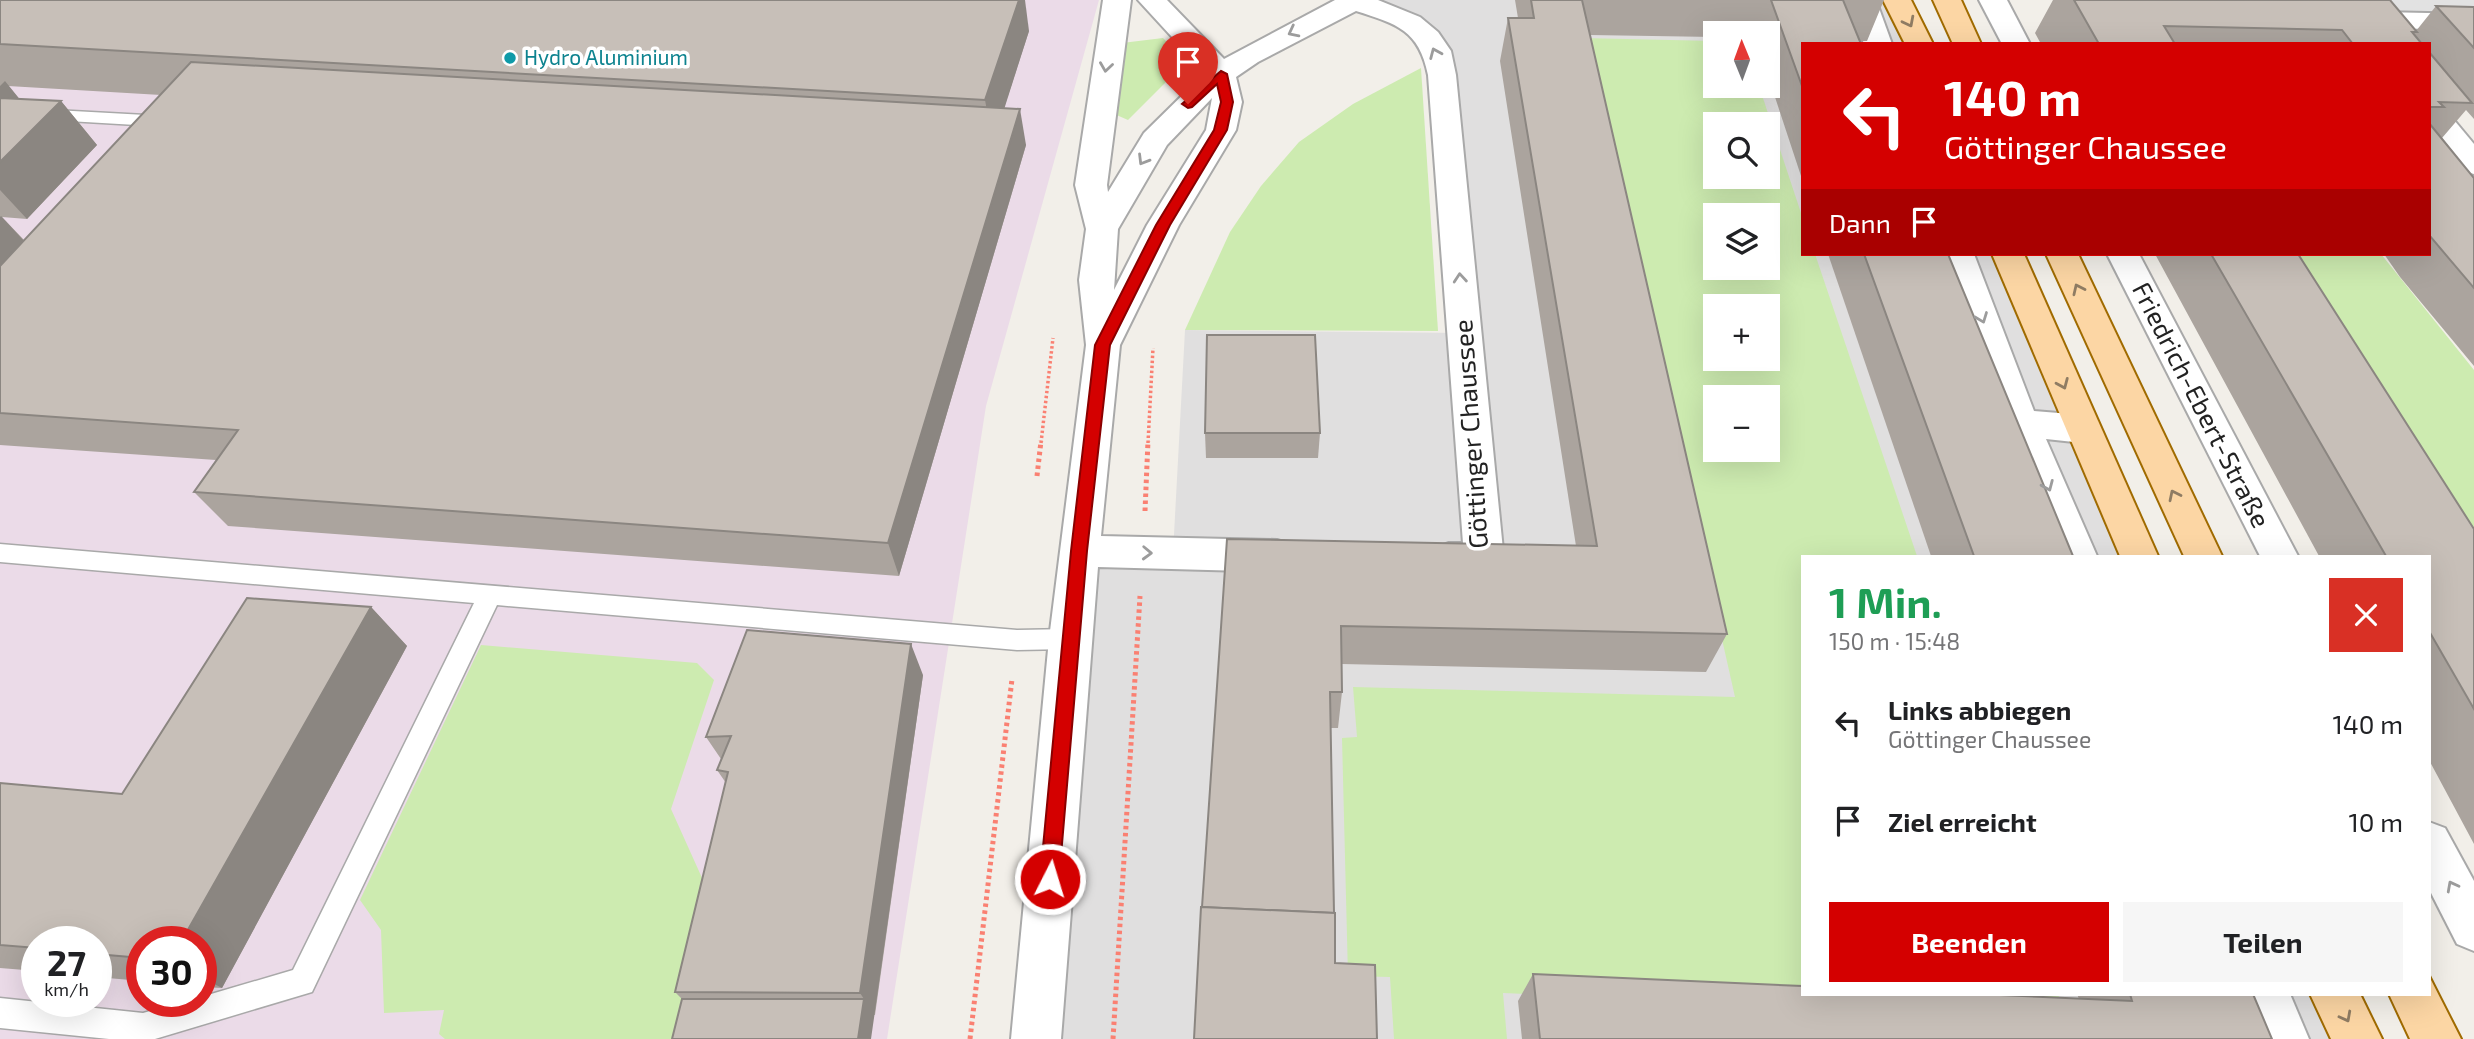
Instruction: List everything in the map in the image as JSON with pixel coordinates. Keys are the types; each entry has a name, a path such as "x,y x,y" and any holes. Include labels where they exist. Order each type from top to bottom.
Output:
{"main road":[{"path":"1897,0 1918,42"},
{"path":"1947,0 1966,42"},
{"path":"2009,256 2139,555"},
{"path":"2063,256 2203,555"},
{"path":"2335,996 2357,1039"},
{"path":"2414,996 2436,1039"}],"street":[{"path":"1036,1039 1070,639 1102,345 1096,280 1102,229 1091,185 1117,0"},
{"path":"1102,345 1163,225 1221,130 1227,102 1221,74 1152,0"},
{"path":"1102,229 1154,141 1188,104 1221,74 1248,56 1355,0"},
{"name":"Göttinger Chaussee","path":"1355,0 1414,26 1435,48 1442,75 1483,560 1416,559"},
{"path":"1862,0 1877,42"},
{"path":"1993,0 2015,42"},
{"path":"2373,37 2367,23 2381,20 2474,22"},
{"path":"2431,110 2474,164"},
{"path":"1959,256 2021,423 2078,555"},
{"name":"Friedrich-Ebert-Straße","path":"2124,256 2278,555"},
{"path":"2021,423 2082,429"},
{"path":"1079,551 1308,556"},
{"path":"2431,847 2474,929"},
{"path":"2266,996 2284,1039"}],"lane":[{"path":"0,112 164,121 145,142"},
{"path":"0,553 1017,640 1070,639"},
{"path":"0,1013 143,1028 302,982 490,595"}],"path":[{"path":"1037,479 1055,330"},
{"path":"970,1039 1017,640"}],"shaded area":[{"path":"0,0 1099,0 986,406 887,1039 0,1039"},
{"path":"1356,0 1897,0 1918,42 1801,42 1801,256 2009,256 2139,555 1801,555 1801,996 2335,996 2357,1039 1036,1039 1079,551 1173,553 1185,330 1464,333 1435,48"},
{"path":"2378,0 2474,0 2474,22 2394,20"}],"green space":[{"path":"1163,38 1186,62 1128,120 1112,113 1122,43"},
{"path":"1581,38 1703,41 1703,98 1763,98 1768,112 1703,112 1703,189 1780,189 1780,149 1801,213 1801,256 1816,256 1917,555 1801,555 1801,996 2059,996 2066,1018 1503,993 1507,1039 1394,1039 1390,977 1348,976 1342,738 1357,737 1353,687 1735,697 1677,439"},
{"path":"1421,68 1438,331 1185,330 1230,232 1261,186 1299,142 1353,104"},
{"path":"2243,256 2383,256 2474,370 2474,640 2431,560 2431,555 2428,555"},
{"path":"481,645 697,663 714,680 671,809 707,889 672,1039 445,1039 439,1034 444,1010 384,1013 381,930 360,900"}],"building":[{"path":"0,0 1019,0 985,100 0,44"},
{"path":"1531,0 1582,0 1727,634 1341,626 1342,692 1330,692 1334,913 1202,907 1227,539 1597,546 1508,18 1534,18"},
{"path":"1771,0 1843,0 1860,42 1801,42 1801,83"},
{"path":"2074,0 2390,0 2417,32 2412,32 2420,42 2351,42 2342,30 2164,26 2174,42 2098,42"},
{"path":"2436,6 2474,7 2474,48"},
{"path":"2431,54 2472,103 2439,102 2444,107 2431,107"},
{"path":"191,62 1020,109 888,543 194,492 238,430 0,413 0,266"},
{"path":"0,98 61,101 0,162"},
{"path":"2431,125 2474,178 2474,288 2431,237"},
{"path":"1865,256 1949,256 2073,555 1974,555"},
{"path":"2212,256 2299,256 2474,529 2474,709 2431,634 2431,555 2385,555"},
{"path":"1207,335 1315,335 1320,433 1205,433"},
{"path":"247,598 371,607 190,926 126,926 126,957 112,955 112,926 21,926 21,947 0,945 0,783 122,794"},
{"path":"747,630 911,644 860,993 675,992 728,772 717,770 731,736 706,737"},
{"path":"1201,907 1335,913 1335,963 1375,965 1377,1039 1194,1039"},
{"path":"1533,974 1801,986 1801,996 2021,996 2132,1001 2131,996 2254,996 2272,1039 1540,1039"},
{"path":"682,999 864,999 858,1039 672,1039"}],"place":[{"name":"Hydro Aluminium","path":"510,58"}],"route":[{"path":"1050,879 1070,639 1102,345 1163,225 1221,130 1227,102 1221,74 1188,104"}]}
